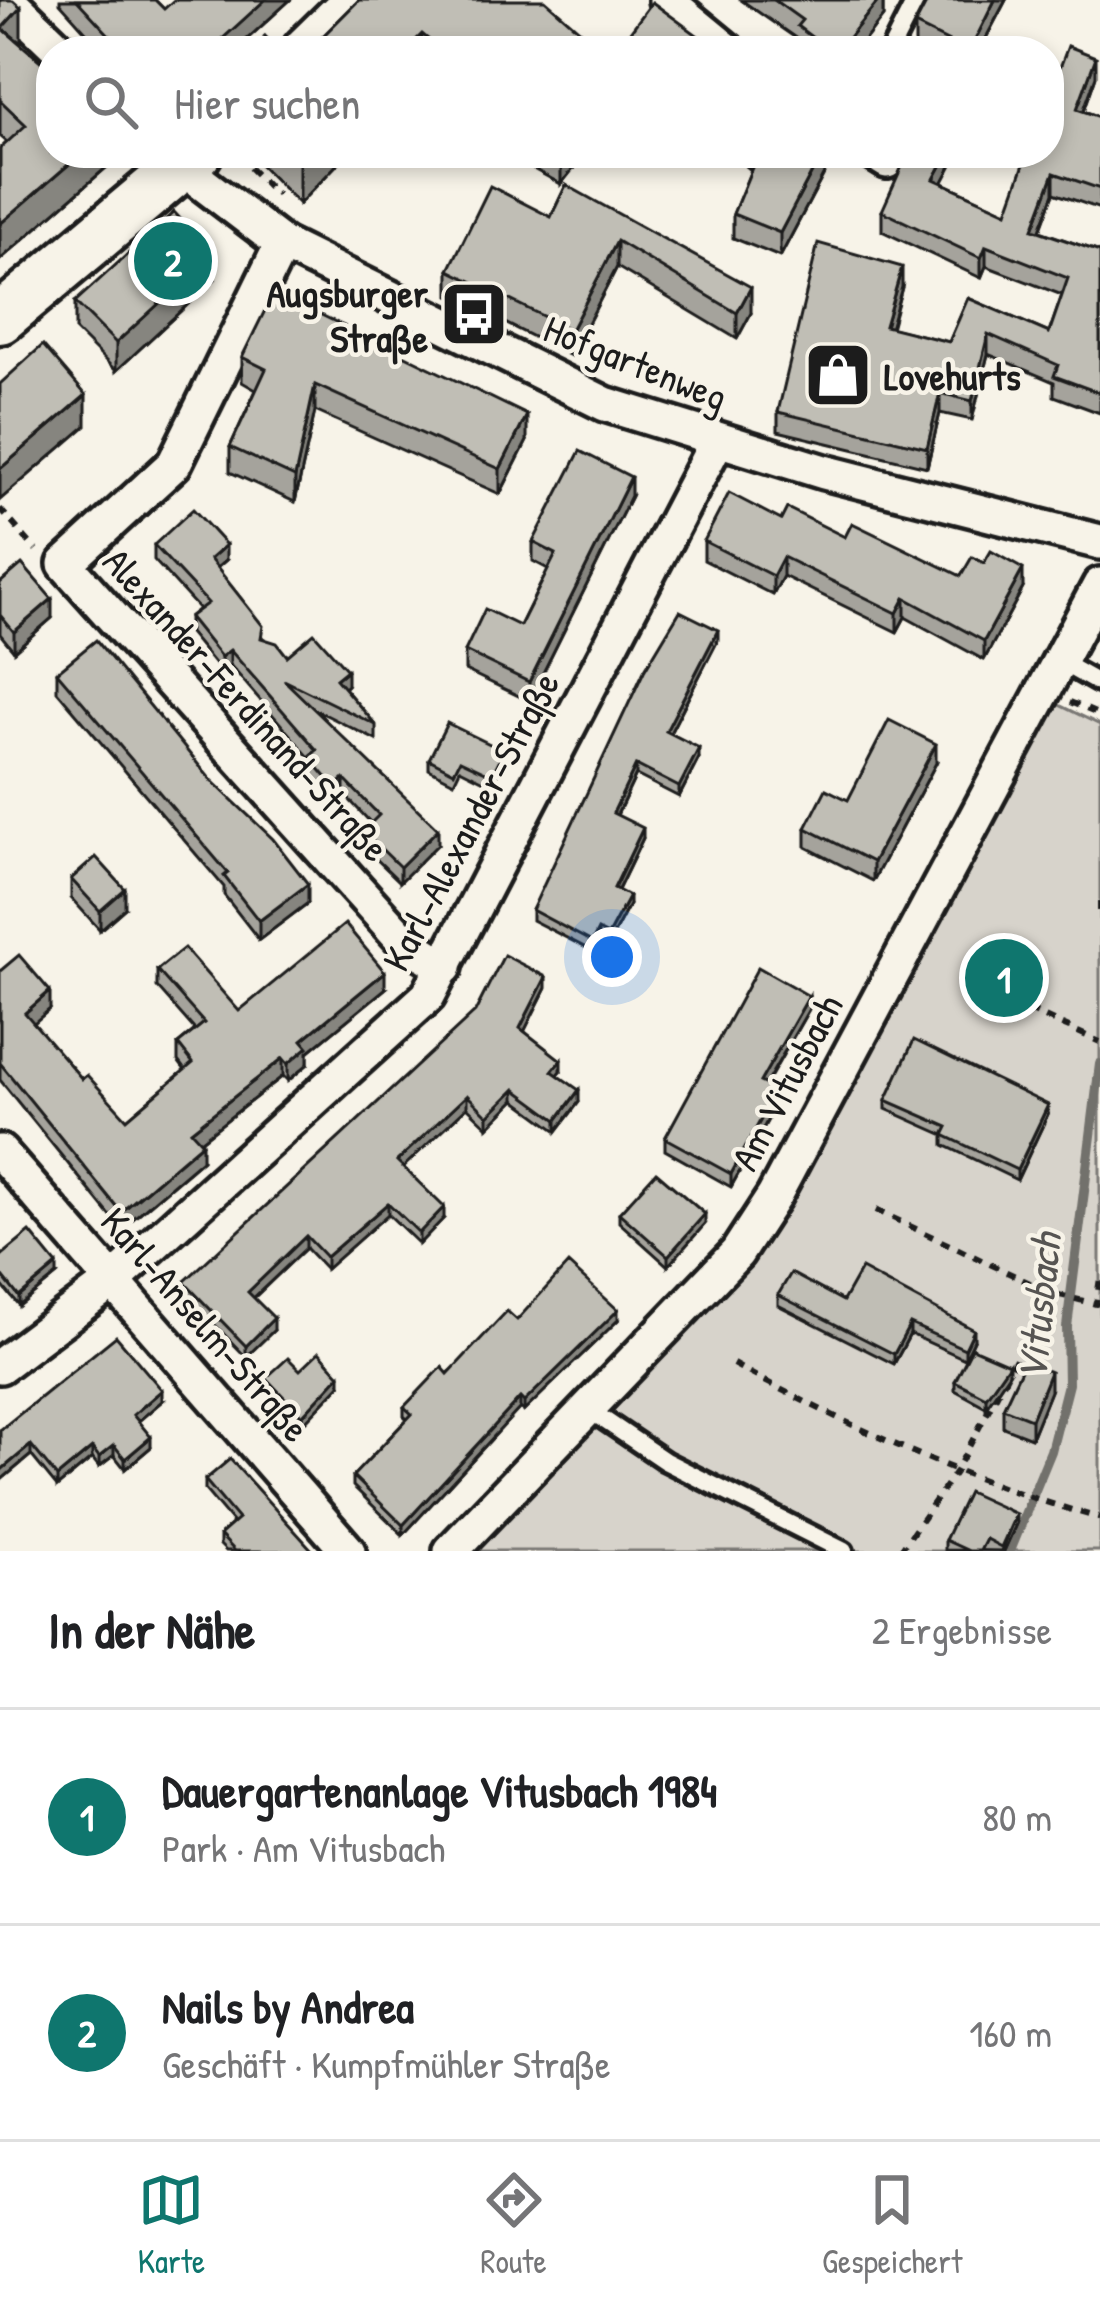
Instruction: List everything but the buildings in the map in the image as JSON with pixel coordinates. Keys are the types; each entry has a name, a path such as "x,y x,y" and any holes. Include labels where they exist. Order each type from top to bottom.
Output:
{"street":[{"path":"8,0 45,36"},
{"path":"322,36 359,0"},
{"path":"666,0 710,36"},
{"path":"0,320 169,168"},
{"name":"Hofgartenweg","path":"192,168 282,244 605,404 717,441 1100,542"},
{"name":"Alexander-Ferdinand-Straße","path":"282,244 173,464 65,564 403,940 446,967"},
{"name":"Karl-Alexander-Straße","path":"0,1366 113,1281 428,996 717,441"},
{"name":"Am Vitusbach","path":"451,1551 591,1411 737,1252 774,1196 1100,584"},
{"name":"Karl-Anselm-Straße","path":"0,1152 348,1551"}],"lane":[{"path":"898,36 916,0"},
{"path":"1059,661 1100,684"},
{"path":"591,1411 665,1461 844,1551"}],"path":[{"path":"0,508 31,544"},
{"path":"1100,902 1100,911"},
{"path":"996,995 1096,1040"},
{"path":"876,1210 1051,1293 1098,1306 1100,1278"},
{"path":"900,1551 956,1471 1051,1293"},
{"path":"733,1364 840,1423 956,1471 1100,1518"}],"shaded area":[{"path":"1055,703 1100,725 1100,1551 473,1551 745,1269 772,1231"}],"waterway":[{"name":"Vitusbach","path":"1010,1551 1051,1451 1068,1384 1067,1327 1100,1064"}],"place":[{"name":"Nails by Andrea","path":"173,261"},
{"name":"Augsburger Straße","path":"474,314"},
{"name":"Lovehurts","path":"838,375"},
{"name":"Dauergartenanlage Vitusbach 1984","path":"1004,978"}]}
